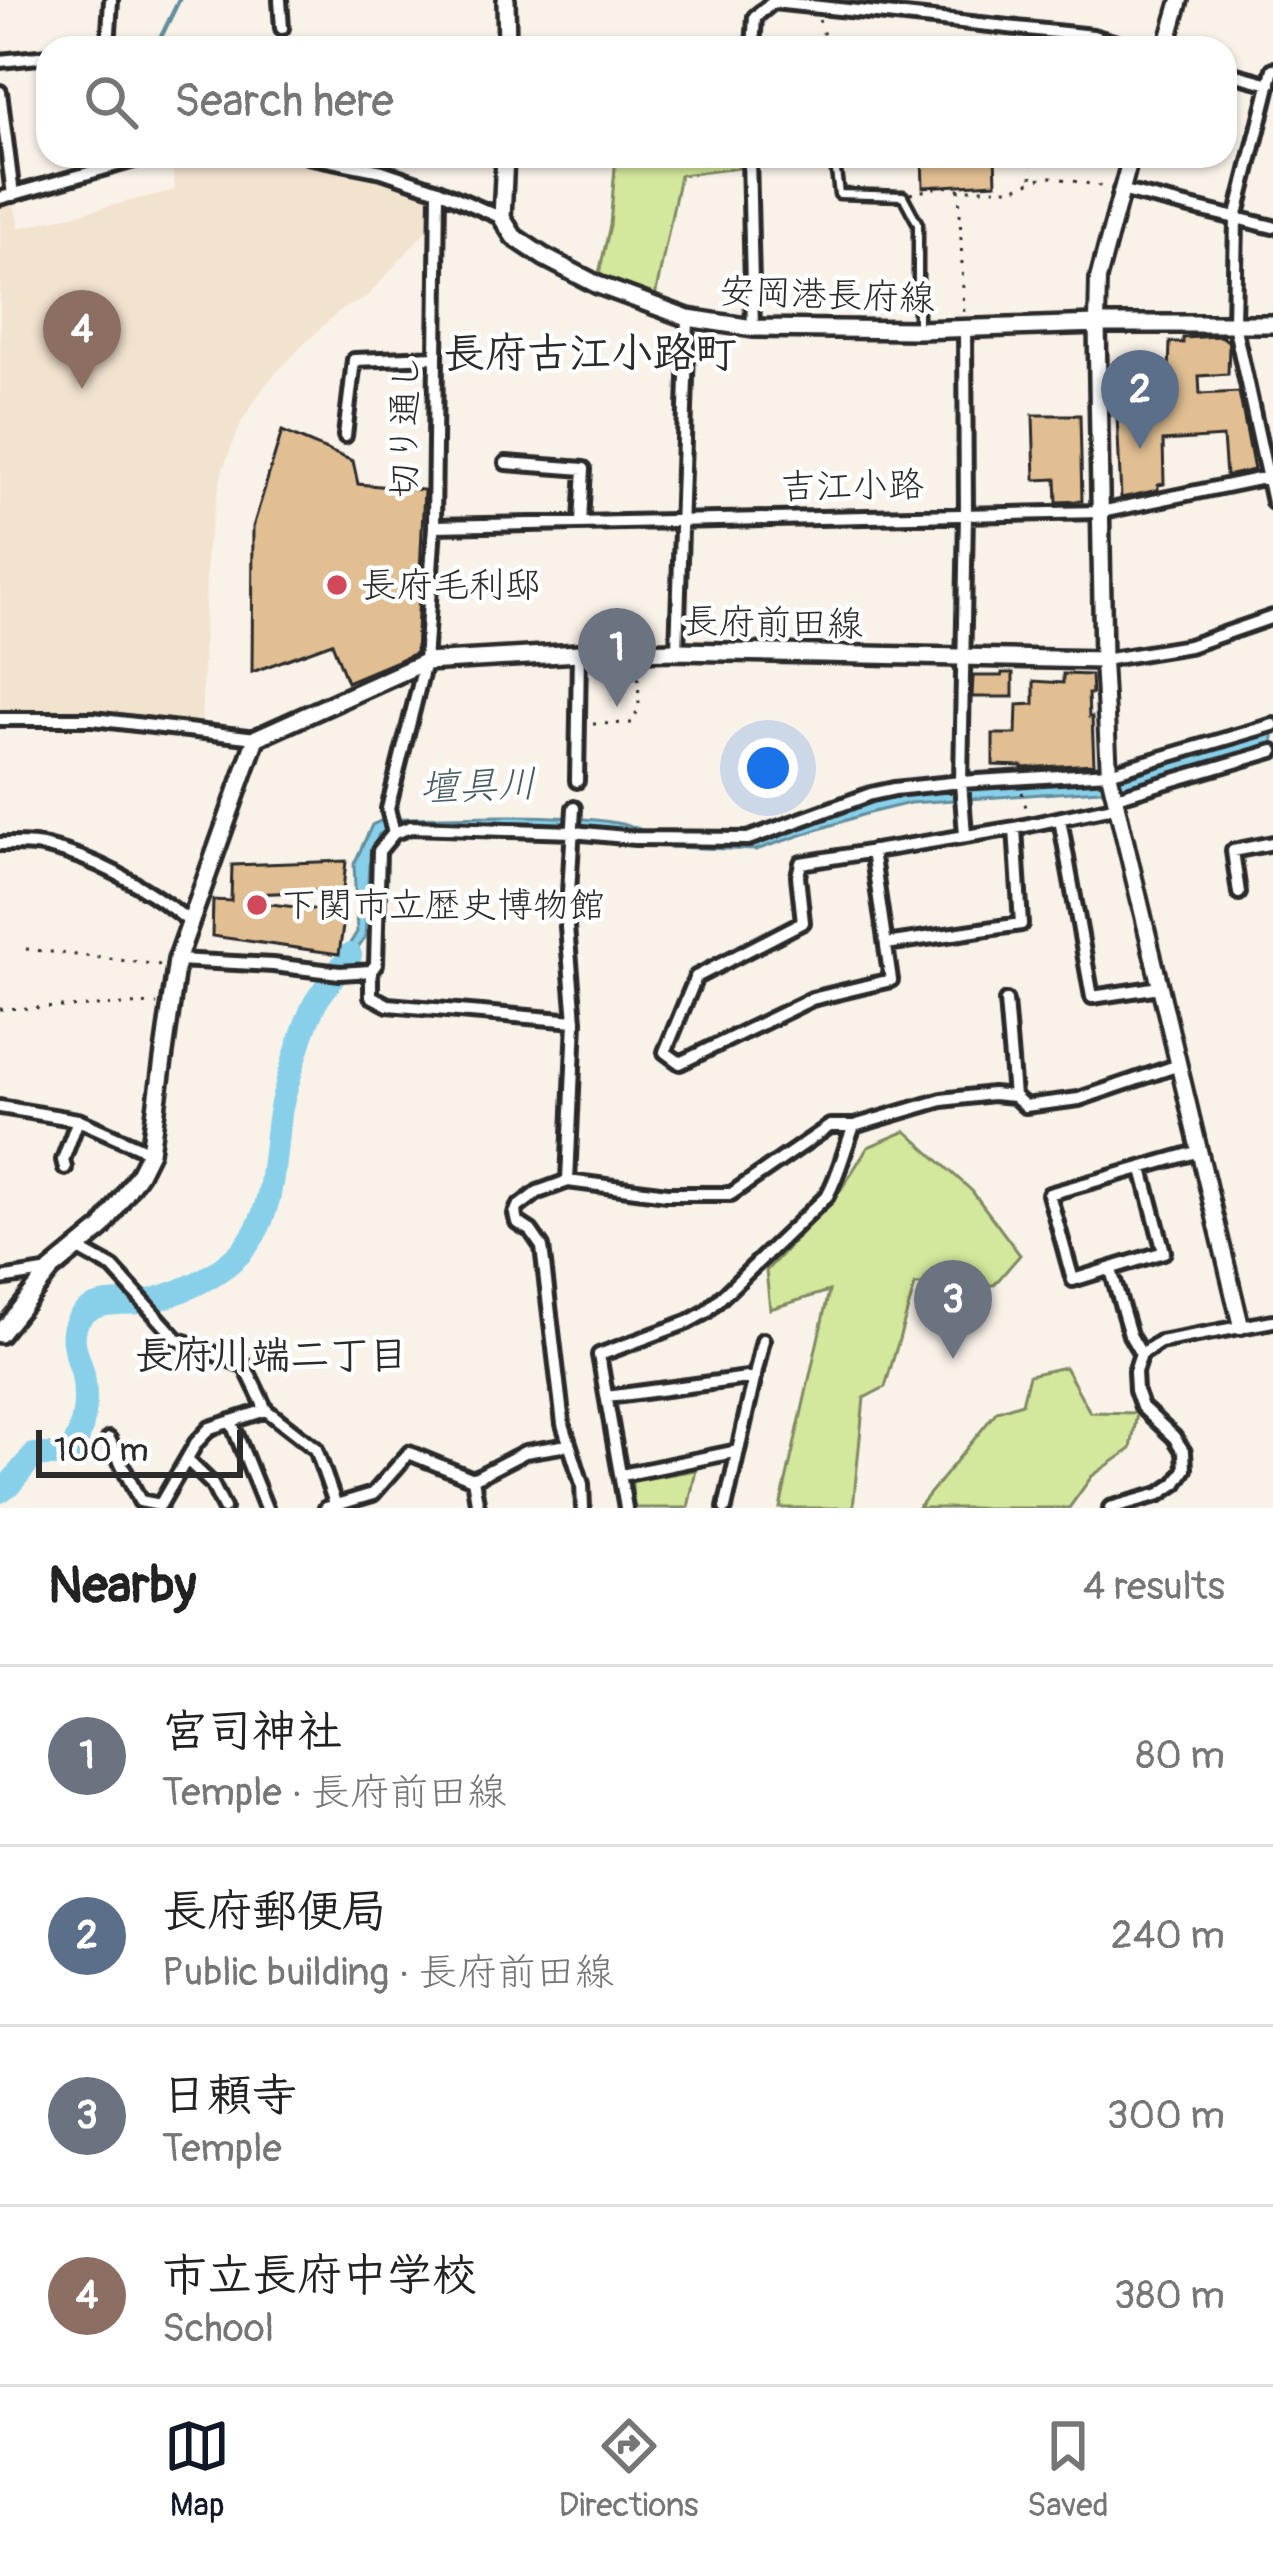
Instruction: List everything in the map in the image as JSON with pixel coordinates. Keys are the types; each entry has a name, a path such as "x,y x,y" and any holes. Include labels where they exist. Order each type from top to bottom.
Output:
{"main road":[{"path":"506,0 507,36"},
{"path":"502,218 504,168"},
{"name":"安岡港長府線","path":"502,218 514,237 544,256 598,285 688,318 752,328 1097,324"},
{"path":"1103,660 1097,324 1273,324"},
{"name":"長府前田線","path":"256,738 425,662 677,651 1103,660"},
{"path":"0,1334 51,1270 102,1228 150,1152 176,963 256,738"}],"street":[{"path":"109,36 111,0"},
{"path":"280,0 282,28"},
{"path":"1170,36 1180,0"},
{"path":"754,36 755,17 773,2 1093,36"},
{"path":"0,61 36,57"},
{"path":"1273,69 1236,219 1234,325 1273,502"},
{"path":"1237,75 1270,84"},
{"path":"0,92 6,196 90,168"},
{"path":"367,168 438,190 502,218"},
{"path":"749,168 752,328"},
{"path":"1097,324 1098,279 1127,168"},
{"name":"切り通し","path":"371,971 376,964 379,851 394,833 388,809 425,662 434,526 438,190"},
{"path":"1120,190 1273,227"},
{"path":"677,651 688,318"},
{"path":"965,329 965,835"},
{"path":"345,436 354,361 436,357"},
{"path":"506,463 584,469 581,522"},
{"name":"吉江小路","path":"434,526 1101,512 1271,477"},
{"path":"1241,1326 1113,789 1103,660 1189,646 1273,617"},
{"path":"577,781 579,653"},
{"path":"0,719 93,719 256,738"},
{"path":"872,851 891,980 812,999 680,1063 665,1052 696,977 802,922 801,862 1060,819 1113,789 1273,725"},
{"path":"394,833 411,827 574,821 635,838 748,839 871,794 1113,789 1273,751"},
{"path":"1060,819 1092,997 1160,988"},
{"path":"568,1181 574,1021 567,927 574,821"},
{"path":"886,944 1021,924 1015,829"},
{"path":"1239,893 1233,851 1273,843"},
{"path":"0,844 42,845 80,856 153,892 189,921"},
{"path":"176,963 371,971 371,996 388,1006 574,1021"},
{"path":"1006,1001 1014,1096"},
{"path":"583,1508 582,1484 563,1424 542,1247 515,1214 538,1192 568,1181 667,1194 731,1194 830,1126 854,1126 942,1100 992,1094 1014,1096 1025,1106 1079,1099 1179,1065"},
{"path":"0,1107 78,1120 150,1152"},
{"path":"65,1168 63,1160 78,1120"},
{"path":"626,1508 599,1355 706,1312 827,1196 854,1126"},
{"path":"1142,1169 1164,1252 1073,1280 1049,1194 1201,1151"},
{"path":"77,1248 113,1268 177,1339 245,1366 266,1410 316,1449 331,1507 373,1494 409,1453 473,1479 525,1452 568,1445"},
{"path":"0,1279 51,1270"},
{"path":"1111,1270 1130,1335 1141,1354"},
{"path":"1110,1508 1160,1494 1185,1469 1184,1452 1174,1437 1142,1407 1135,1372 1141,1354 1160,1342 1273,1321"},
{"path":"725,1508 763,1340"},
{"path":"608,1397 755,1377"},
{"path":"109,1438 140,1501 156,1506 210,1428 266,1410"},
{"path":"231,1421 266,1508"},
{"path":"622,1475 738,1451"},
{"path":"187,1460 212,1484 224,1508"},
{"path":"473,1479 478,1508"},
{"path":"373,1494 376,1508"}],"lane":[{"path":"835,168 838,194 903,196 918,224 918,329"}],"path":[{"path":"816,3 825,36"},
{"path":"1031,182 1032,168"},
{"path":"903,196 943,186 1012,189 1046,176 1120,190"},
{"path":"958,189 965,329"},
{"path":"579,725 633,722 639,706 638,652"},
{"path":"26,949 176,963"},
{"path":"0,1009 171,1003"}],"shaded area":[{"path":"172,168 353,168 438,190 438,217 368,296 338,312 302,346 265,385 242,421 223,469 207,545 201,731 93,719 0,719 0,198 13,195 19,228 175,190"}],"green space":[{"path":"615,168 740,168 680,175 655,297 598,278 610,225"},
{"path":"906,1131 972,1191 1020,1255 994,1285 915,1285 885,1387 864,1398 853,1508 780,1508 829,1291 770,1309 766,1271 838,1194 868,1147"},
{"path":"1065,1367 1090,1412 1137,1413 1131,1449 1092,1476 1069,1508 918,1508 997,1411 1022,1403 1029,1375"},
{"path":"696,1470 688,1508 633,1508 632,1481"}],"water":[{"name":"壇具川","path":"1273,730 1273,746 1129,788 910,803 756,850 643,846 634,834 546,823 398,825 379,834 369,864 365,938 344,969 334,969 357,932 354,864 372,825 385,819 563,817 734,844 759,841 899,793 1127,777"}],"building":[{"path":"922,168 995,168 996,183 923,187"},
{"path":"1221,336 1229,346 1228,374 1199,376 1200,394 1239,392 1254,470 1226,476 1223,437 1163,441 1164,484 1158,490 1121,498 1115,375 1169,373 1170,342"},
{"path":"1033,415 1080,415 1082,501 1057,502 1056,479 1035,480"},
{"name":"長府毛利邸","path":"282,431 353,461 358,484 424,490 416,653 347,682 332,643 252,672 253,527"},
{"path":"1013,673 1013,697 972,697 973,676"},
{"path":"1063,674 1091,675 1092,694 1088,694 1094,764 993,765 993,734 1016,734 1017,705 1034,704 1034,681 1063,683"},
{"name":"下関市立歴史博物館","path":"346,861 343,890 254,894 254,902 345,913 339,954 212,936 213,900 231,901 232,865"}],"waterway":[{"path":"161,36 179,0"},
{"path":"18,64 36,63"},
{"name":"壇具川","path":"0,1491 34,1455 69,1455 74,1446 85,1396 74,1335 84,1314 101,1305 143,1302 178,1292 217,1272 247,1245 268,1199 280,1113 302,1037 317,1000 350,955"}],"place":[{"name":"市立長府中学校","path":"82,389"},
{"name":"長府郵便局","path":"1140,449"},
{"name":"長府毛利邸","path":"337,585"},
{"name":"宮司神社","path":"617,707"},
{"name":"下関市立歴史博物館","path":"257,905"},
{"name":"日頼寺","path":"953,1359"}],"district":[{"name":"長府古江小路町","path":"590,354"},
{"name":"長府川端二丁目","path":"271,1355"}]}
